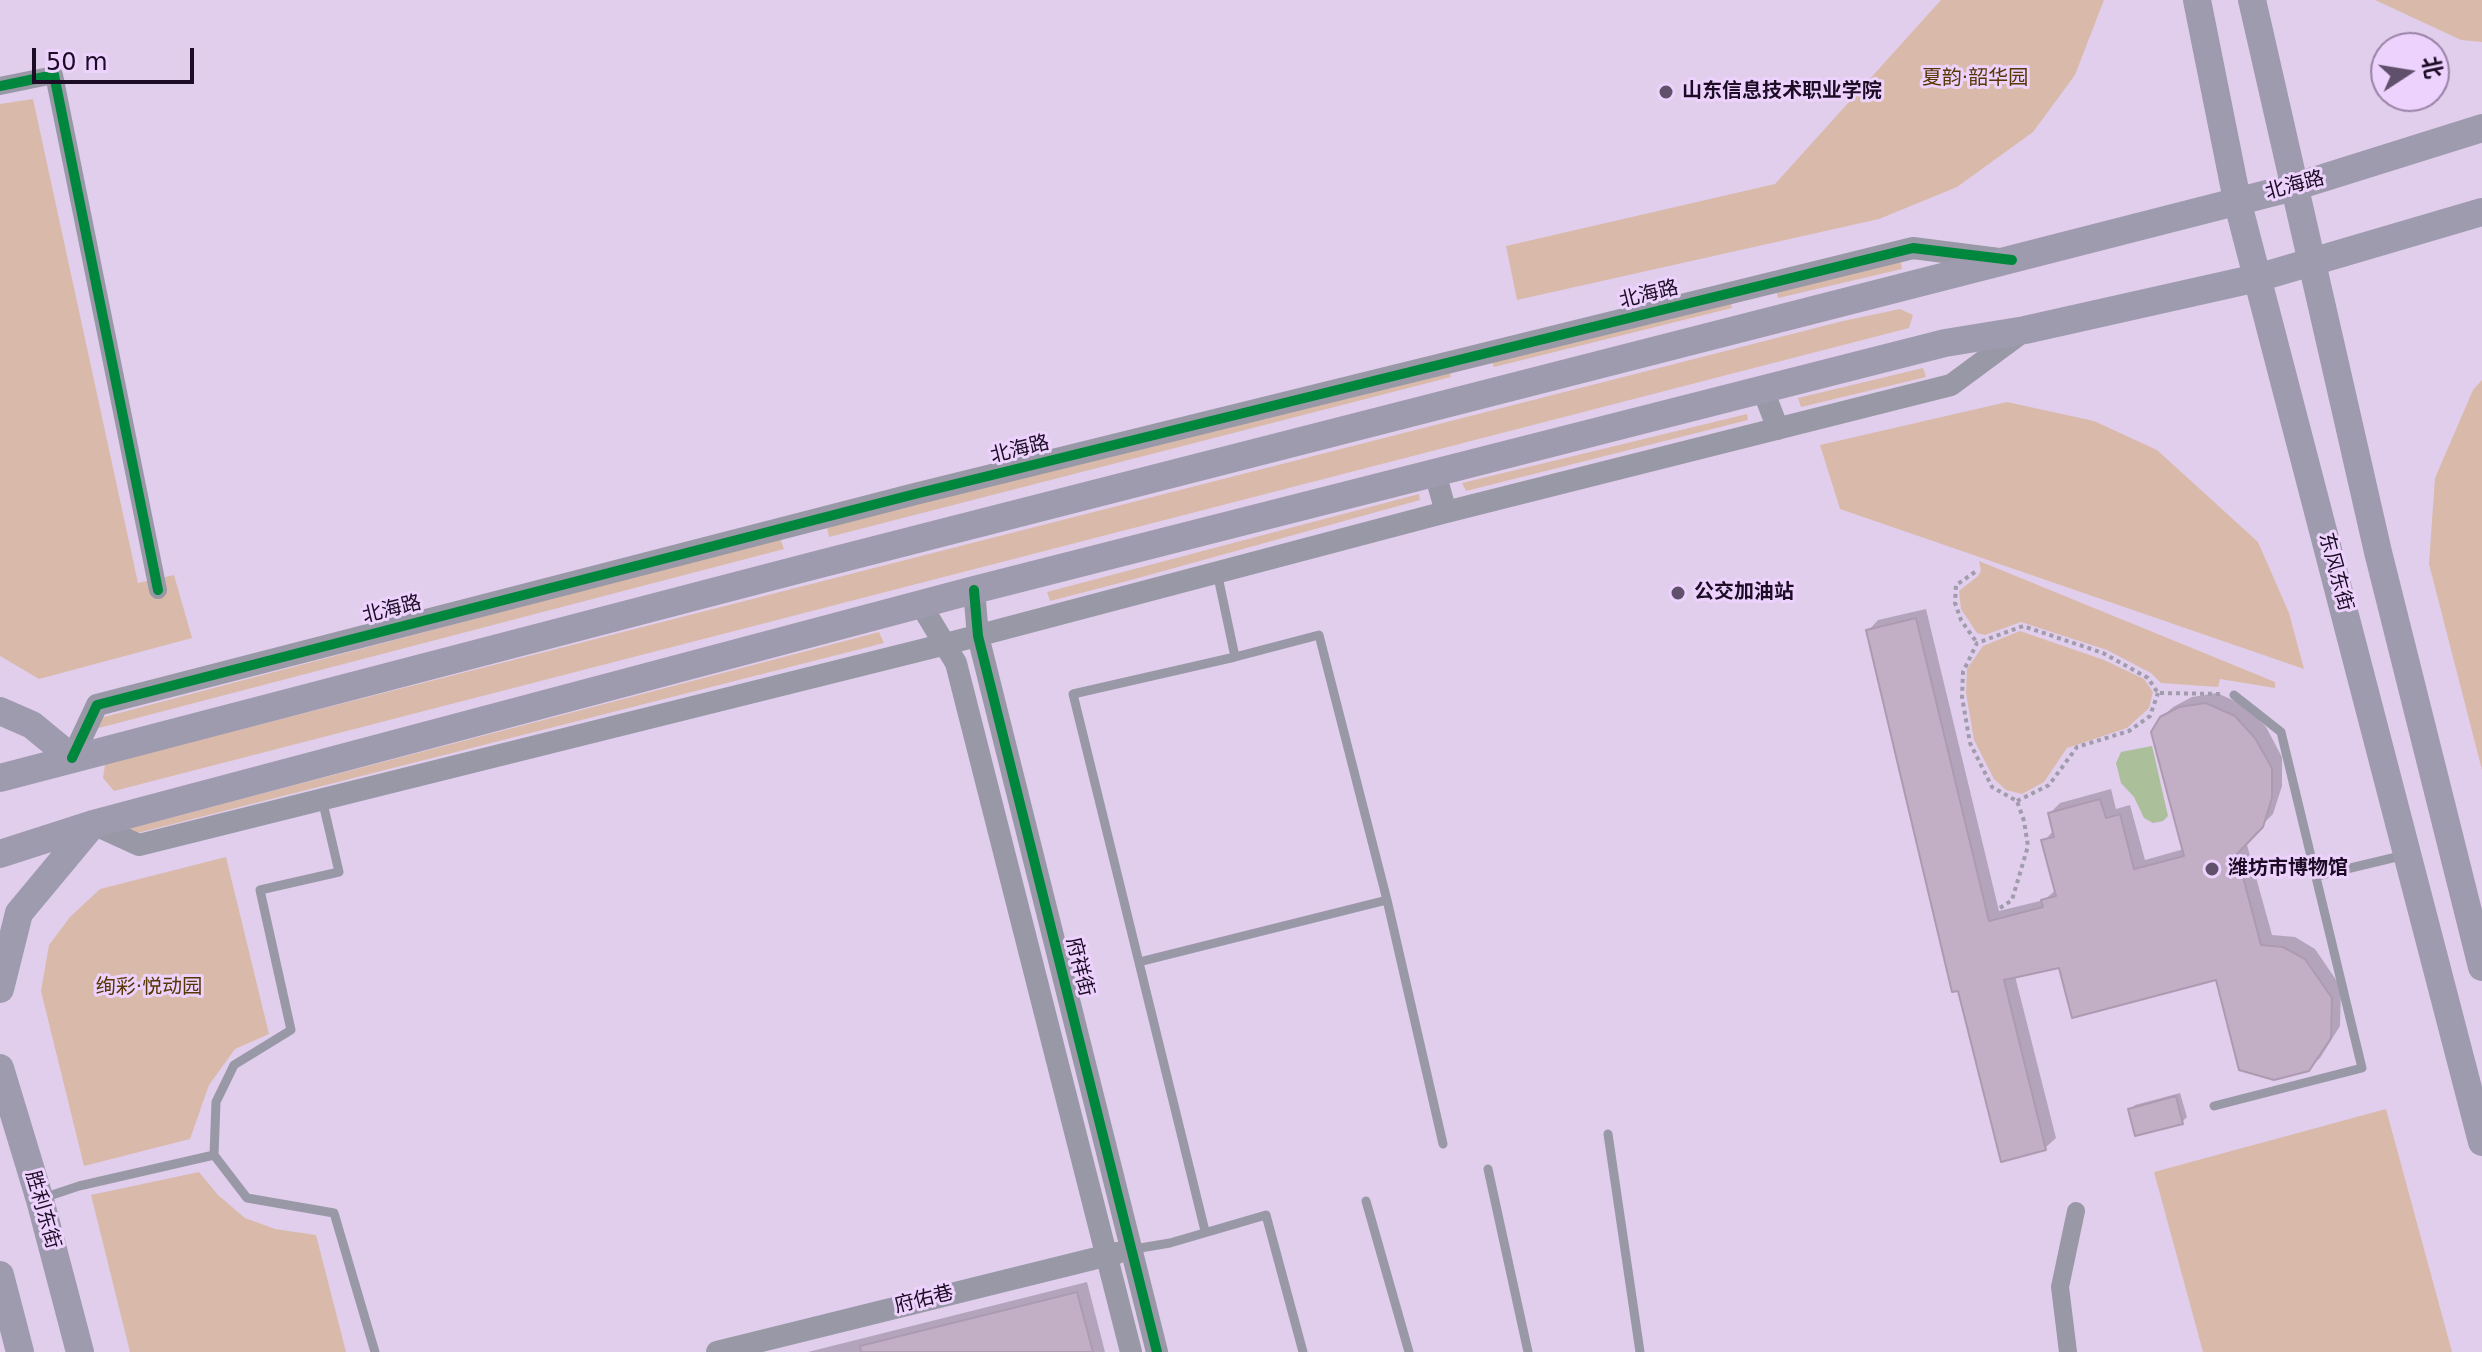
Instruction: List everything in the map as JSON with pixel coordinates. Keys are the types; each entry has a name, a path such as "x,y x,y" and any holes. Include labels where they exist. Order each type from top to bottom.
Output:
{"main road":[{"name":"东风东街","path":"2197,0 2237,200 2482,1142"},
{"path":"2252,0 2378,552 2482,967"},
{"name":"北海路","path":"0,778 2294,187 2482,128"},
{"path":"0,854 93,824 974,590 1945,343 2025,330 2257,278 2482,212"},
{"path":"0,711 32,725 72,758"},
{"path":"0,989 19,913 93,824"},
{"name":"胜利东街","path":"0,1068 40,1200 80,1352"},
{"path":"0,1275 20,1352"}],"street":[{"path":"0,86 54,75 158,590"},
{"name":"北海路","path":"72,758 97,705 915,494 1913,248 2012,260"},
{"path":"1748,289 1759,324"},
{"path":"93,824 139,845 978,636 1446,512 1951,385 2025,330"},
{"path":"1763,390 1778,429"},
{"path":"1435,473 1446,512"},
{"name":"府祥街","path":"974,590 978,636 1157,1352"},
{"path":"921,605 956,663 1131,1352"},
{"path":"2068,1352 2060,1287 2076,1211"},
{"name":"府佑巷","path":"717,1352 1130,1250"}],"lane":[{"path":"1217,572 1235,657"},
{"path":"1205,1231 1073,694 1319,635 1387,900 1443,1144"},
{"path":"2214,1106 2362,1068 2281,732 2234,695"},
{"path":"322,799 339,872 260,890 291,1030 234,1065 216,1102 214,1155 247,1198 334,1213 375,1352"},
{"path":"2317,876 2408,854"},
{"path":"1139,962 1387,900"},
{"path":"1608,1134 1640,1352"},
{"path":"40,1200 79,1186 214,1155"},
{"path":"1488,1169 1528,1352"},
{"path":"1366,1201 1409,1352"},
{"path":"1130,1250 1170,1243 1266,1215 1303,1352"}],"path":[{"path":"1975,572 1956,585 1955,603 1961,620 1977,643"},
{"path":"2000,908 2012,900 2028,846 2017,801 1992,787 1970,743 1962,697 1963,672 1977,643 2023,626 2103,653 2148,678 2158,693"},
{"path":"2158,693 2234,695"},
{"path":"2017,801 2049,785 2077,747 2129,731 2150,716 2158,693"}],"green space":[{"name":"夏韵·韶华园","path":"1941,0 2104,0 2075,75 2033,132 1957,187 1879,219 1517,300 1506,246 1775,184"},
{"path":"2375,0 2482,0 2482,42 2461,40 2450,32 2444,32"},
{"path":"33,99 138,583 174,575 192,638 39,679 0,656 0,104"},
{"path":"1900,257 1902,269 1778,298 1776,289"},
{"path":"1730,299 1732,308 1494,367 1491,358"},
{"path":"1900,309 1913,315 1909,328 114,791 103,778 105,764"},
{"path":"1449,368 1451,377 829,537 827,527"},
{"path":"1923,368 1926,377 1801,407 1798,398"},
{"path":"2482,380 2482,770 2429,564 2435,478 2473,390"},
{"path":"2007,402 2094,421 2157,450 2258,542 2289,613 2304,669 1840,509 1820,445"},
{"path":"1747,414 1748,420 1466,491 1462,483"},
{"path":"1419,494 1420,500 1131,580 1050,601 1047,592"},
{"path":"780,538 784,549 91,730 89,721"},
{"path":"1979,561 2275,682 2275,688 2220,679 2218,687 2161,683 2151,673 2107,650 2021,622 1985,635 1977,633 1961,609 1959,591 1978,576 1981,571"},
{"path":"2020,631 2104,660 2144,679 2153,692 2149,708 2127,728 2067,748 2044,782 2022,794 2006,790 1994,779 1974,740 1966,693 1967,669 1983,646"},
{"path":"879,632 884,643 114,839 112,833"},
{"name":"绚彩·悦动园","path":"226,857 269,1034 235,1049 209,1085 190,1139 84,1166 41,991 49,945 70,917 100,889"},
{"path":"2386,1109 2452,1352 2203,1352 2154,1172"},
{"path":"199,1172 218,1195 245,1218 275,1229 316,1235 346,1352 130,1352 91,1195"}],"shaded area":[{"path":"2152,746 2168,816 2163,821 2153,823 2144,818 2134,797 2121,783 2116,763 2121,752"}],"building":[{"path":"1916,618 1989,921 2043,907 2041,900 2056,896 2041,840 2054,837 2048,813 2100,799 2106,818 2120,814 2134,869 2184,856 2151,732 2160,717 2179,707 2206,703 2235,716 2255,738 2272,768 2272,798 2263,827 2237,854 2261,945 2283,947 2305,959 2332,998 2331,1038 2309,1071 2274,1080 2239,1070 2216,980 2072,1018 2059,968 2004,980 2046,1150 2001,1162 1958,991 1952,992 1866,630"},
{"path":"2176,1096 2183,1124 2135,1136 2128,1109"},
{"path":"1077,1292 1093,1352 861,1352 860,1346"}],"cycle path":[{"path":"0,86 54,75 158,590"},
{"path":"72,758 97,705 915,494 1913,248 2012,260"},
{"path":"974,590 978,636 1157,1352"}],"place":[{"name":"山东信息技术职业学院","path":"1666,92"},
{"name":"公交加油站","path":"1678,593"},
{"name":"潍坊市博物馆","path":"2212,869"}]}
